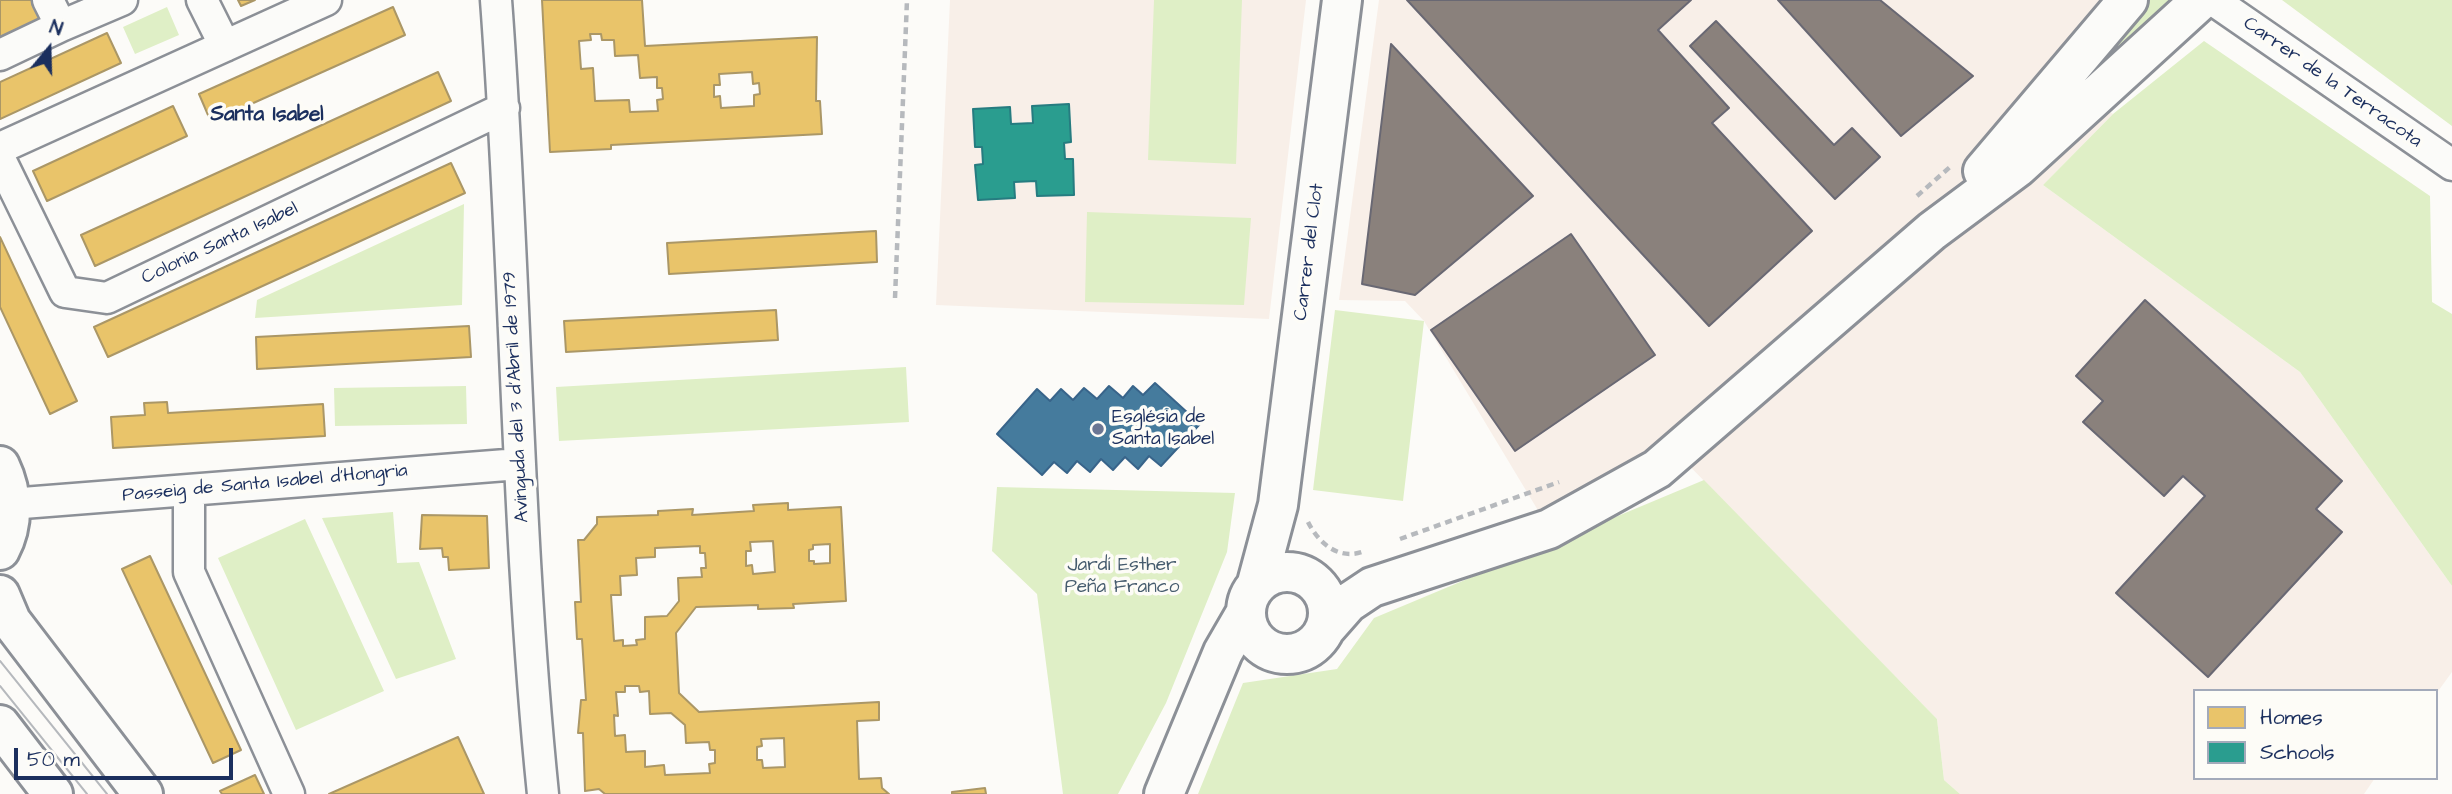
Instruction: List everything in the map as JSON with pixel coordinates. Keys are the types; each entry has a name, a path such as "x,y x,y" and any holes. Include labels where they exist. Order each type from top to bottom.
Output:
{"street":[{"path":"0,55 55,13 122,0"},
{"path":"202,0 225,46"},
{"path":"0,148 326,0"},
{"name":"Avinguda del 3 d'Abril de 1979","path":"496,0 504,108 530,665 543,794"},
{"name":"Carrer del Clot","path":"1164,794 1206,691 1251,599 1278,505 1342,0"},
{"path":"1370,568 1348,603 1318,641 1306,650 1291,654 1275,653 1260,645 1249,631 1251,599 1272,574 1289,571 1311,579 1549,529 1657,468 1921,217 2128,0"},
{"path":"1921,217 2018,167 2201,0"},
{"name":"Carrer de la Terracota","path":"2213,0 2452,165"},
{"name":"Colonia Santa Isabel","path":"0,159 65,292 107,298 504,108"},
{"name":"Passeig de Santa Isabel d'Hongria","path":"10,504 519,464"},
{"path":"0,466 10,504 8,530 0,550"},
{"path":"188,490 189,572 289,794"},
{"name":"Carrer del Clot","path":"1278,505 1290,544 1311,579"},
{"path":"1311,579 1328,604 1326,628"},
{"path":"0,595 10,621 143,794"},
{"path":"1206,691 1237,669 1275,653"},
{"path":"0,725 53,794"}],"path":[{"path":"895,298 907,0"},
{"path":"1921,217 1951,166"},
{"path":"1391,542 1563,480"},
{"path":"1278,505 1306,508 1308,523 1317,540 1334,551 1357,554 1370,568"}],"shaded area":[{"path":"950,0 1306,0 1269,319 936,305"},
{"path":"1379,0 2148,0 2078,88 2113,114 2043,185 2300,372 2452,586 2452,672 2438,691 2438,689 2193,689 2193,780 2374,780 2364,794 1960,794 1944,780 1937,719 1667,443 1539,512 1424,321 1405,301 1339,300"}],"green space":[{"path":"1154,0 1242,0 1236,164 1148,160"},
{"path":"2148,0 2178,0 2078,89"},
{"path":"2282,0 2452,0 2452,126"},
{"path":"167,7 179,35 135,54 123,27"},
{"path":"2204,41 2430,196 2432,302 2452,314 2452,586 2300,372 2043,185 2113,114"},
{"path":"464,204 462,305 255,318 257,300"},
{"path":"1087,212 1251,218 1244,305 1085,302"},
{"path":"1335,310 1424,321 1403,501 1313,490"},
{"path":"906,367 909,422 559,441 556,387"},
{"path":"466,386 467,424 335,426 334,388"},
{"path":"1704,480 1937,719 1944,780 1960,794 1198,794 1243,683 1337,669 1374,618"},
{"name":"Jardí Esther Peña Franco","path":"997,487 1235,493 1227,552 1166,703 1118,794 1063,794 1037,594 992,551"},
{"path":"393,512 397,563 419,562 456,659 396,679 322,518"},
{"path":"305,519 384,691 296,730 218,558"}],"building: Homes":[{"path":"0,0 37,0 48,24 0,46"},
{"path":"238,0 255,0 241,6"},
{"path":"542,0 642,0 645,46 817,37 816,101 820,101 822,134 611,145 611,149 550,152","holes":["590,34 601,34 602,40 614,40 615,56 638,55 640,78 657,77 657,88 662,88 663,99 657,100 658,111 630,112 629,100 595,101 593,68 581,69 579,41 591,40","752,72 753,84 759,83 760,94 754,95 754,106 721,108 720,96 714,97 714,85 720,85 719,74"]},
{"path":"393,7 405,35 211,122 199,94"},
{"path":"107,33 121,63 0,119 0,82"},
{"path":"438,72 451,101 95,266 81,235"},
{"path":"173,106 187,136 47,201 33,171"},
{"path":"451,163 465,193 108,357 94,327"},
{"path":"876,231 877,262 669,274 667,243"},
{"path":"0,237 77,401 50,414 0,307"},
{"path":"776,310 778,340 566,352 564,321"},
{"path":"469,326 471,357 257,369 256,337"},
{"path":"167,402 168,413 323,404 325,436 113,448 111,417 145,415 144,403"},
{"path":"788,503 788,510 841,507 846,601 793,604 794,608 758,609 758,605 696,607 676,633 679,693 699,712 879,702 879,720 857,721 859,779 881,778 882,788 889,794 605,794 599,789 585,791 583,733 578,733 581,700 586,700 582,639 577,639 575,602 581,602 578,540 584,540 597,524 597,517 658,515 658,511 693,509 692,515 754,511 753,505","holes":["773,541 775,572 753,574 752,565 746,566 746,551 751,551 750,542","830,544 830,563 814,564 814,561 809,561 809,550 813,549 813,545","700,546 700,553 705,553 706,568 701,568 702,577 678,578 679,601 667,616 645,617 645,639 636,640 637,645 623,646 623,640 614,641 611,595 621,595 620,576 637,575 636,558 655,557 655,548","625,686 639,686 640,692 649,691 650,714 671,713 685,725 686,743 709,742 710,750 715,750 715,763 709,764 710,773 665,775 664,765 645,767 645,751 626,752 625,735 615,736 614,715 618,716 616,692 625,692","784,738 785,767 763,768 762,760 757,760 757,747 762,746 761,739"]},
{"path":"422,515 487,516 489,568 449,570 448,557 443,557 442,548 420,549"},
{"path":"150,556 241,750 213,763 122,569"},
{"path":"458,737 484,794 329,794"},
{"path":"255,775 264,794 222,794 220,791"},
{"path":"985,788 986,794 952,794 952,792"}],"building: Schools":[{"path":"1069,104 1071,142 1064,143 1065,159 1073,159 1074,195 1037,196 1036,181 1014,182 1015,198 978,200 975,165 983,164 982,147 975,147 973,109 1010,107 1011,124 1033,123 1032,106"}],"building: Public":[{"name":"Església de Santa Isabel","path":"1155,383 1200,424 1161,466 1149,456 1138,469 1125,457 1113,470 1101,459 1090,472 1077,461 1067,473 1054,462 1042,475 997,434 1037,389 1050,401 1061,389 1073,400 1084,388 1097,399 1109,386 1123,398 1133,386 1143,395"}],"building: Industry":[{"path":"1407,0 1691,0 1658,30 1729,108 1712,123 1812,231 1709,326"},
{"path":"1778,0 1880,0 1973,76 1901,136"},
{"path":"1716,21 1834,145 1852,128 1880,157 1835,199 1690,46"},
{"path":"1391,44 1533,196 1415,295 1362,284"},
{"path":"1571,234 1655,355 1515,451 1431,330"},
{"path":"2145,300 2342,481 2316,509 2342,532 2208,677 2116,593 2205,496 2183,476 2164,496 2083,422 2103,401 2076,376"}],"tram line":[{"path":"0,661 107,794"},
{"path":"0,686 87,794"}],"place":[{"name":"Església de Santa Isabel","path":"1098,429"}],"district":[{"name":"Santa Isabel","path":"267,116"}]}
